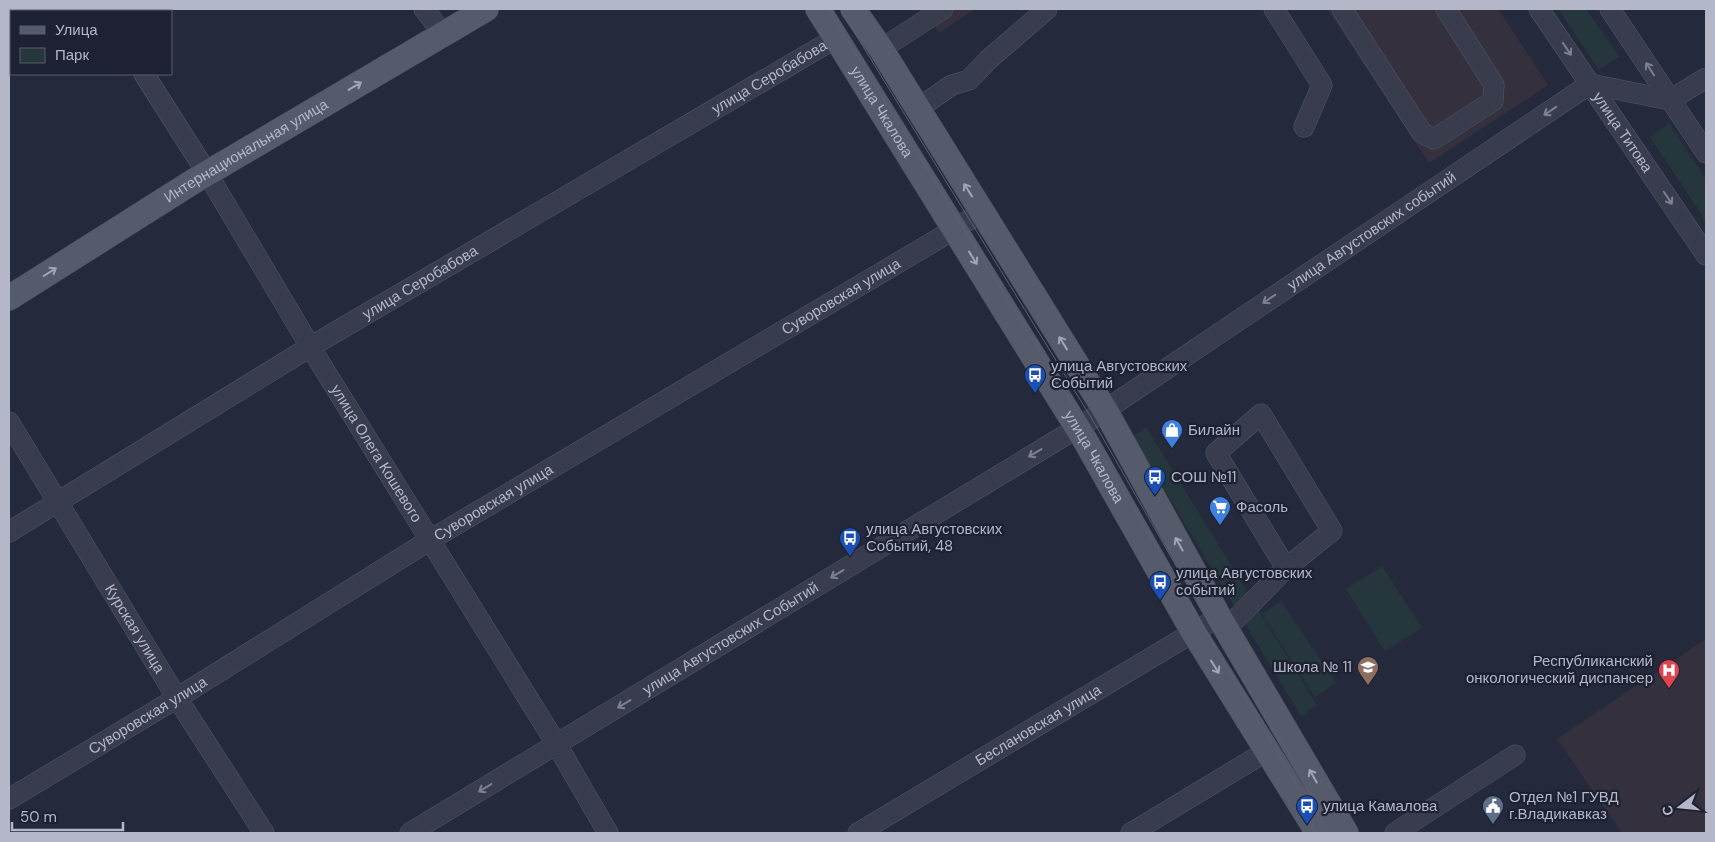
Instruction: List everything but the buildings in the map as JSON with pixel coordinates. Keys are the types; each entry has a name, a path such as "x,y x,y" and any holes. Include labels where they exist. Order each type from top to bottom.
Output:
{"main road":[{"name":"Интернациональная улица","path":"9,298 207,173 486,9"},
{"name":"улица Чкалова","path":"818,9 1077,427 1194,632 1318,833"},
{"name":"улица Чкалова","path":"853,9 1105,410 1223,622 1346,833"}],"street":[{"path":"424,9 443,34"},
{"path":"880,50 942,9"},
{"path":"917,109 952,85 969,80 988,60 1047,9"},
{"path":"1274,9 1322,85 1304,127"},
{"path":"1342,9 1422,133 1434,139 1493,101 1494,85 1446,9"},
{"name":"улица Титова","path":"1539,9 1706,255"},
{"path":"1610,9 1706,153"},
{"name":"улица Серобабова","path":"9,532 310,347 836,38"},
{"name":"улица Олега Кошевого","path":"145,75 207,173 310,347 557,745 608,833"},
{"path":"1590,84 1670,100 1706,78"},
{"name":"улица Августовских событий","path":"1077,427 1590,84"},
{"name":"Суворовская улица","path":"9,799 177,698 430,540 981,212"},
{"name":"Беслановская улица","path":"858,833 1194,632 1238,617 1286,568 1332,531 1261,414 1216,453 1286,568"},
{"name":"Курская улица","path":"9,422 177,698 264,833"},
{"name":"улица Августовских Событий","path":"410,833 1077,427"},
{"path":"1131,833 1267,751"},
{"path":"1395,833 1515,755"}],"shaded area":[{"path":"924,9 975,9 939,33"},
{"path":"1327,9 1498,9 1548,85 1429,163"},
{"name":"Республиканский онкологический диспансер","path":"1706,639 1706,833 1622,833 1557,739"}],"green space":[{"path":"1558,9 1586,9 1619,56 1599,70"},
{"path":"1669,123 1706,179 1706,221 1650,137"},
{"path":"1146,427 1317,705 1301,716 1132,437"},
{"path":"1382,566 1422,628 1385,651 1346,589"},
{"path":"1281,601 1336,683 1315,697 1262,614"}],"tram line":[{"path":"828,9 1072,403 1290,774 1309,811 1315,833"},
{"path":"840,9 1092,419 1179,571"},
{"path":"1249,690 1302,778 1311,796 1323,833"}],"place":[{"name":"улица Августовских Событий","path":"1035,394"},
{"name":"Билайн","path":"1172,449"},
{"name":"СОШ №11","path":"1155,496"},
{"name":"Фасоль","path":"1220,526"},
{"name":"улица Августовских Событий, 48","path":"850,557"},
{"name":"улица Августовских событий","path":"1160,601"},
{"name":"Школа № 11","path":"1368,686"},
{"name":"Республиканский онкологический диспансер","path":"1669,689"},
{"name":"улица Камалова","path":"1307,825"},
{"name":"Отдел №1 ГУВД г.Владикавказ","path":"1493,825"}]}
